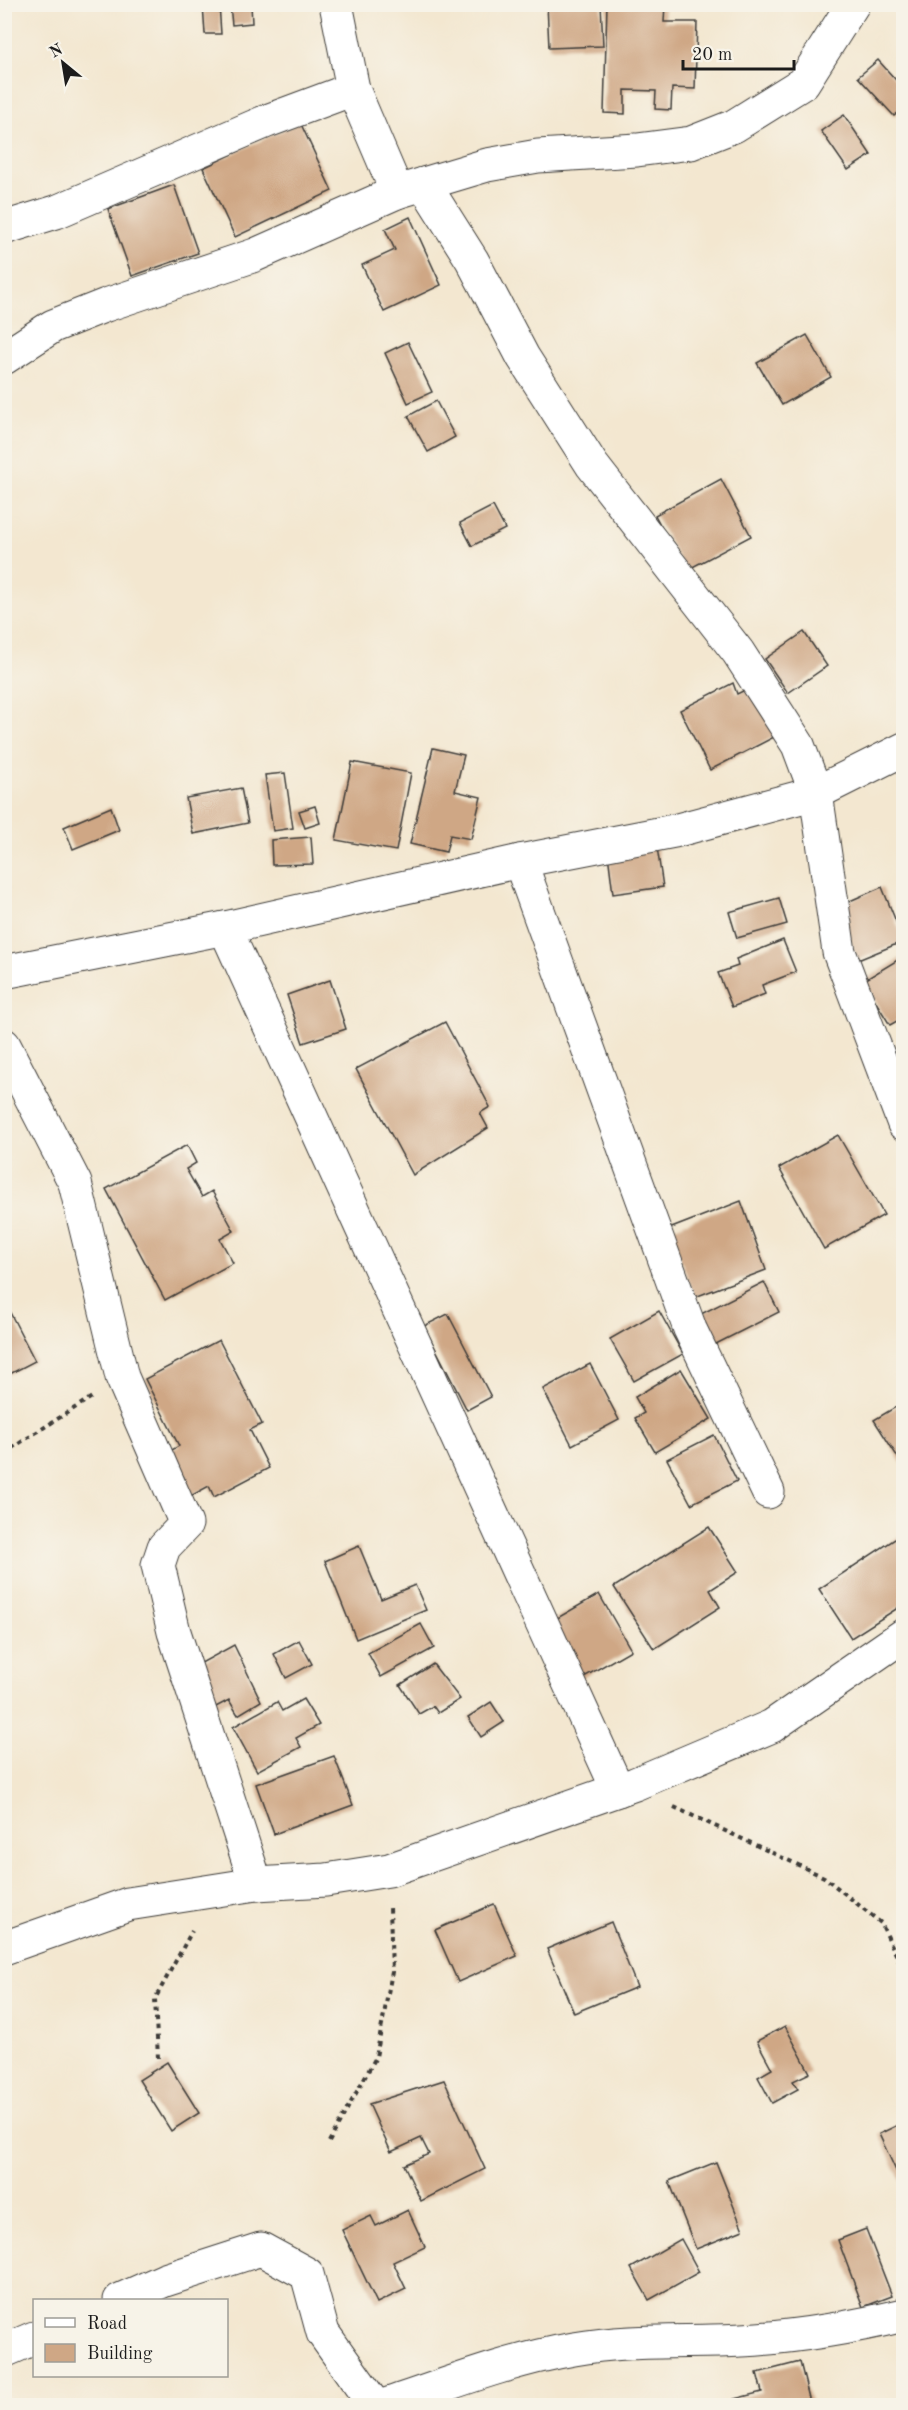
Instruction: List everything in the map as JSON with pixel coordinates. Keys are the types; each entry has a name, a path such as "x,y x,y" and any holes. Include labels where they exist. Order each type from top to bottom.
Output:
{"street":[{"path":"336,4 353,89 410,188 472,260 523,357 592,465 738,652 798,744 816,793 839,952 903,1124"},
{"path":"4,358 53,326 106,305 255,255 410,188 487,165 538,156 637,150 691,143 734,126 803,83 853,4"},
{"path":"4,228 56,212 267,121 353,89"},
{"path":"4,972 225,928 520,861 674,831 816,793 903,748"},
{"path":"520,861 690,1329 768,1492"},
{"path":"225,928 626,1787"},
{"path":"4,1045 75,1183 122,1377 186,1524 164,1547 158,1565 174,1632 256,1884"},
{"path":"4,1948 128,1904 217,1889 326,1880 389,1870 626,1787 772,1726 903,1635"},
{"path":"124,2299 165,2280 261,2249 306,2274 323,2332 375,2406"},
{"path":"383,2406 502,2367 575,2348 652,2342 743,2340 839,2331 903,2315"},
{"path":"4,2351 33,2338"}],"path":[{"path":"4,1453 122,1377"},
{"path":"626,1787 824,1878 881,1923 903,1971"},
{"path":"329,2142 376,2057 392,1972 389,1870"},
{"path":"158,2058 155,1999 217,1889"}],"building":[{"path":"203,4 219,4 221,34 205,34"},
{"path":"547,4 601,4 603,46 549,48"},
{"path":"607,4 665,4 664,22 697,22 695,89 672,88 671,110 655,109 656,91 625,90 625,114 604,113"},
{"path":"230,5 251,5 252,23 232,25"},
{"path":"878,60 904,89 904,108 894,116 858,77"},
{"path":"844,115 871,155 848,170 821,131"},
{"path":"300,122 332,191 235,237 203,168"},
{"path":"174,185 198,253 132,276 108,209"},
{"path":"410,217 441,285 384,312 362,265 395,250 385,229"},
{"path":"807,335 831,377 782,405 757,363"},
{"path":"408,342 432,392 408,403 385,353"},
{"path":"436,401 455,437 428,452 408,416"},
{"path":"721,479 751,536 685,571 655,515"},
{"path":"493,506 505,529 472,546 460,523"},
{"path":"804,632 827,666 788,693 765,659"},
{"path":"733,683 737,694 753,686 778,735 710,770 680,710"},
{"path":"433,748 464,755 455,791 481,797 471,839 450,835 446,852 410,844"},
{"path":"352,762 411,773 396,851 336,840"},
{"path":"285,773 293,828 273,831 265,775"},
{"path":"241,788 248,823 193,834 186,798"},
{"path":"315,806 320,823 305,828 299,811"},
{"path":"111,807 119,830 73,849 64,827"},
{"path":"311,837 313,864 272,865 271,840"},
{"path":"657,847 663,887 613,894 608,854"},
{"path":"882,887 904,941 858,960 836,907"},
{"path":"779,898 787,924 737,938 729,912"},
{"path":"783,940 796,972 762,985 765,994 732,1007 718,973 738,966 736,959"},
{"path":"904,956 904,1017 890,1025 863,981"},
{"path":"330,980 346,1029 303,1043 287,995"},
{"path":"445,1022 490,1107 480,1113 488,1128 413,1175 356,1069"},
{"path":"838,1135 884,1215 824,1249 779,1168"},
{"path":"187,1145 196,1163 186,1169 202,1197 212,1191 234,1231 220,1239 233,1263 165,1300 106,1189"},
{"path":"741,1201 766,1270 695,1297 669,1229"},
{"path":"764,1282 779,1312 712,1346 697,1316"},
{"path":"4,1301 35,1361 4,1377"},
{"path":"659,1311 683,1354 634,1381 610,1339"},
{"path":"448,1314 491,1397 467,1410 424,1326"},
{"path":"219,1340 262,1424 250,1430 269,1468 214,1497 209,1486 185,1499 163,1455 179,1446 145,1379"},
{"path":"590,1364 619,1420 572,1445 543,1389"},
{"path":"681,1369 711,1419 655,1452 635,1418 644,1413 635,1397"},
{"path":"904,1402 904,1467 874,1420"},
{"path":"714,1435 737,1481 691,1504 667,1459"},
{"path":"709,1527 738,1572 710,1590 720,1607 654,1649 614,1587"},
{"path":"901,1535 904,1604 851,1638 819,1589"},
{"path":"359,1546 381,1599 415,1585 426,1610 356,1639 325,1561"},
{"path":"599,1594 631,1650 579,1680 547,1624"},
{"path":"421,1624 434,1648 381,1677 368,1653"},
{"path":"299,1640 312,1664 286,1678 274,1654"},
{"path":"234,1645 261,1701 238,1715 229,1700 214,1708 192,1668"},
{"path":"433,1664 460,1699 438,1713 433,1706 419,1714 400,1685"},
{"path":"303,1699 319,1725 296,1738 301,1747 257,1771 233,1727 277,1702 282,1711"},
{"path":"491,1702 504,1722 481,1737 468,1717"},
{"path":"334,1756 353,1805 274,1834 256,1784"},
{"path":"494,1904 517,1956 458,1982 435,1930"},
{"path":"611,1922 637,1987 574,2013 547,1949"},
{"path":"785,2026 810,2073 793,2081 798,2089 772,2103 758,2077 772,2069 757,2041"},
{"path":"167,2062 199,2113 171,2131 139,2080"},
{"path":"444,2080 485,2169 421,2201 404,2165 429,2154 421,2138 391,2152 369,2104"},
{"path":"904,2122 904,2188 879,2134"},
{"path":"716,2162 743,2230 696,2249 669,2181"},
{"path":"408,2210 425,2247 393,2262 406,2289 377,2303 342,2230 371,2216 376,2226"},
{"path":"866,2229 892,2296 863,2307 838,2240"},
{"path":"681,2239 699,2272 649,2300 631,2268"},
{"path":"800,2362 811,2406 735,2406 734,2399 762,2392 757,2373"}]}
